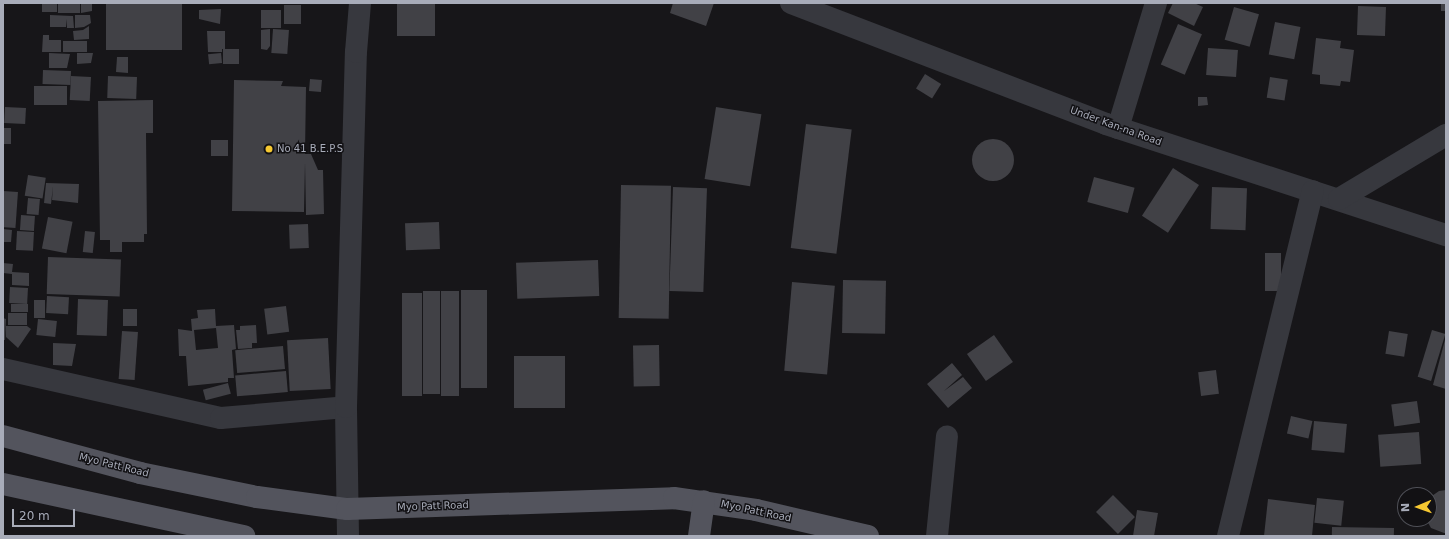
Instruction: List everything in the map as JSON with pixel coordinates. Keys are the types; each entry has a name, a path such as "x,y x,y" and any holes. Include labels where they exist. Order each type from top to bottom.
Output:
{"main road":[{"name":"Myo Patt Road","path":"3,436 147,474 257,497 347,509 674,498 704,501 868,536"},
{"path":"3,484 244,536"},
{"path":"700,536 704,501"}],"street":[{"path":"348,536 346,407 356,52 360,3"},
{"name":"Under Kan-na Road","path":"791,3 1118,128 1446,235"},
{"path":"1118,128 1156,3"},
{"path":"1339,199 1446,135"},
{"path":"1228,536 1313,191"},
{"path":"3,369 221,418 346,407"},
{"path":"937,536 947,436"}],"building":[{"path":"42,3 57,3 57,12 42,12"},
{"path":"58,3 80,3 80,13 58,13"},
{"path":"81,3 92,3 92,11 81,13"},
{"path":"106,3 182,3 182,50 106,50"},
{"path":"397,3 435,3 435,36 397,36"},
{"path":"673,3 714,3 706,26 670,13"},
{"path":"1173,3 1194,3 1203,7 1194,26 1168,13"},
{"path":"1441,3 1446,3 1446,11 1441,11"},
{"path":"284,5 301,5 301,24 284,24"},
{"path":"1358,6 1386,7 1385,36 1357,35"},
{"path":"1234,7 1259,14 1250,47 1225,40"},
{"path":"221,9 220,24 199,19 199,10"},
{"path":"261,10 281,10 281,28 261,28"},
{"path":"50,15 73,16 74,28 67,28 67,19 66,27 50,27"},
{"path":"75,15 90,15 91,23 84,27 75,28"},
{"path":"1275,22 1301,27 1294,59 1269,54"},
{"path":"1178,24 1202,34 1185,75 1161,65"},
{"path":"89,26 89,39 74,40 73,31 83,30"},
{"path":"270,29 270,46 267,50 261,49 261,30"},
{"path":"273,29 289,30 287,54 271,53"},
{"path":"207,31 225,31 225,49 222,49 222,52 208,52"},
{"path":"43,35 49,35 49,40 61,40 61,52 42,52"},
{"path":"1316,38 1341,41 1340,48 1354,50 1350,82 1341,81 1340,86 1320,84 1320,75 1312,74"},
{"path":"63,41 87,41 87,52 63,52"},
{"path":"1208,48 1238,50 1236,77 1206,75"},
{"path":"223,49 239,49 239,64 223,64"},
{"path":"49,53 70,54 67,68 49,68"},
{"path":"77,53 93,53 91,63 77,64"},
{"path":"221,53 222,63 209,64 208,54"},
{"path":"117,57 128,57 128,73 116,72"},
{"path":"43,70 71,71 70,85 43,84"},
{"path":"925,74 941,84 932,98 916,88"},
{"path":"71,76 91,77 90,101 70,100"},
{"path":"108,76 137,77 136,99 107,98"},
{"path":"1270,77 1288,80 1284,101 1267,98"},
{"path":"310,79 322,80 321,92 309,91"},
{"name":"No 41 B.E.P.S","path":"234,80 283,81 281,86 306,87 305,154 311,154 318,170 323,170 324,214 306,215 305,163 304,212 232,211"},
{"path":"34,86 67,86 67,105 34,105"},
{"path":"1198,97 1207,97 1208,105 1198,106"},
{"path":"153,100 153,133 146,133 147,234 144,234 144,242 122,242 122,252 110,252 110,240 100,240 98,101"},
{"path":"5,107 26,108 25,124 4,123"},
{"path":"716,107 761,114 750,186 705,179"},
{"path":"806,124 852,130 836,254 791,248"},
{"path":"3,128 11,128 11,144 3,144"},
{"path":"993,139 1008,145 1014,160 1008,175 993,181 978,175 972,160 978,145"},
{"path":"211,140 228,140 228,156 211,156"},
{"path":"1173,168 1199,185 1168,233 1142,216"},
{"path":"28,175 46,178 42,199 25,196"},
{"path":"1094,177 1135,188 1128,213 1087,202"},
{"path":"46,183 79,184 78,203 52,200 53,186 51,204 44,203"},
{"path":"621,185 671,186 669,319 619,318"},
{"path":"673,187 707,188 703,292 669,291"},
{"path":"1212,187 1247,188 1246,230 1211,229"},
{"path":"3,191 18,192 15,228 3,227"},
{"path":"28,198 40,199 39,215 27,214"},
{"path":"21,215 35,216 34,231 20,230"},
{"path":"48,217 73,222 66,253 42,248"},
{"path":"439,222 440,249 406,250 405,223"},
{"path":"308,224 309,248 290,249 289,225"},
{"path":"3,229 12,230 11,242 3,242"},
{"path":"17,231 34,232 33,251 16,250"},
{"path":"85,231 95,232 93,253 83,252"},
{"path":"1265,253 1281,253 1281,291 1265,291"},
{"path":"48,257 121,260 120,297 47,294"},
{"path":"598,260 599,296 517,299 516,263"},
{"path":"3,263 13,264 12,272 29,273 29,286 12,285 12,274 3,273"},
{"path":"843,280 886,281 885,334 842,333"},
{"path":"792,282 835,286 827,374 784,371"},
{"path":"10,287 28,288 27,304 9,303"},
{"path":"461,290 487,290 487,388 461,388"},
{"path":"423,291 440,291 440,394 423,394"},
{"path":"441,291 459,291 459,396 441,396"},
{"path":"402,293 422,293 422,396 402,396"},
{"path":"47,296 69,297 68,314 46,313"},
{"path":"78,299 108,300 107,336 77,335"},
{"path":"34,300 45,300 45,318 34,318"},
{"path":"11,304 28,304 28,312 11,312"},
{"path":"286,306 289,332 267,334 264,309"},
{"path":"123,309 137,309 137,326 123,326"},
{"path":"215,309 216,326 234,325 236,349 232,350 234,378 228,378 228,382 188,386 186,356 179,356 178,329 192,331 191,319 198,318 197,310","holes":["216,328 218,348 196,350 194,330"]},
{"path":"8,313 27,313 27,325 8,325"},
{"path":"3,318 6,319 5,340 3,340"},
{"path":"38,319 57,321 55,337 36,335"},
{"path":"256,325 257,343 252,343 252,348 238,349 236,330 240,330 240,326"},
{"path":"6,326 27,326 31,329 18,348 6,337"},
{"path":"1432,330 1445,334 1431,381 1418,377"},
{"path":"122,331 138,332 135,380 119,379"},
{"path":"1389,331 1408,334 1404,357 1385,354"},
{"path":"994,335 1013,362 986,381 967,354"},
{"path":"1446,336 1446,389 1433,385"},
{"path":"328,338 331,389 290,391 287,340"},
{"path":"53,343 76,344 72,366 53,365"},
{"path":"633,345 659,345 660,386 634,386"},
{"path":"283,346 285,369 237,373 235,350"},
{"path":"514,356 565,356 565,408 514,408"},
{"path":"952,363 962,375 944,391 963,377 972,388 948,408 927,384"},
{"path":"1216,370 1219,394 1201,396 1198,372"},
{"path":"286,371 288,392 237,396 235,375"},
{"path":"228,383 231,394 206,400 203,390"},
{"path":"1417,401 1420,423 1394,426 1391,405"},
{"path":"1291,416 1312,421 1308,438 1287,434"},
{"path":"1314,421 1347,424 1344,453 1311,450"},
{"path":"1419,432 1421,464 1380,467 1378,435"},
{"path":"1446,490 1446,533 1430,527 1437,527 1437,492"},
{"path":"1113,495 1135,517 1118,534 1096,512"},
{"path":"1317,498 1344,501 1341,526 1314,523"},
{"path":"1268,499 1315,505 1312,536 1264,536"},
{"path":"1137,510 1158,513 1154,536 1133,536"},
{"path":"1332,527 1394,528 1394,536 1332,536"}],"place":[{"name":"No 41 B.E.P.S","path":"269,149"}]}
